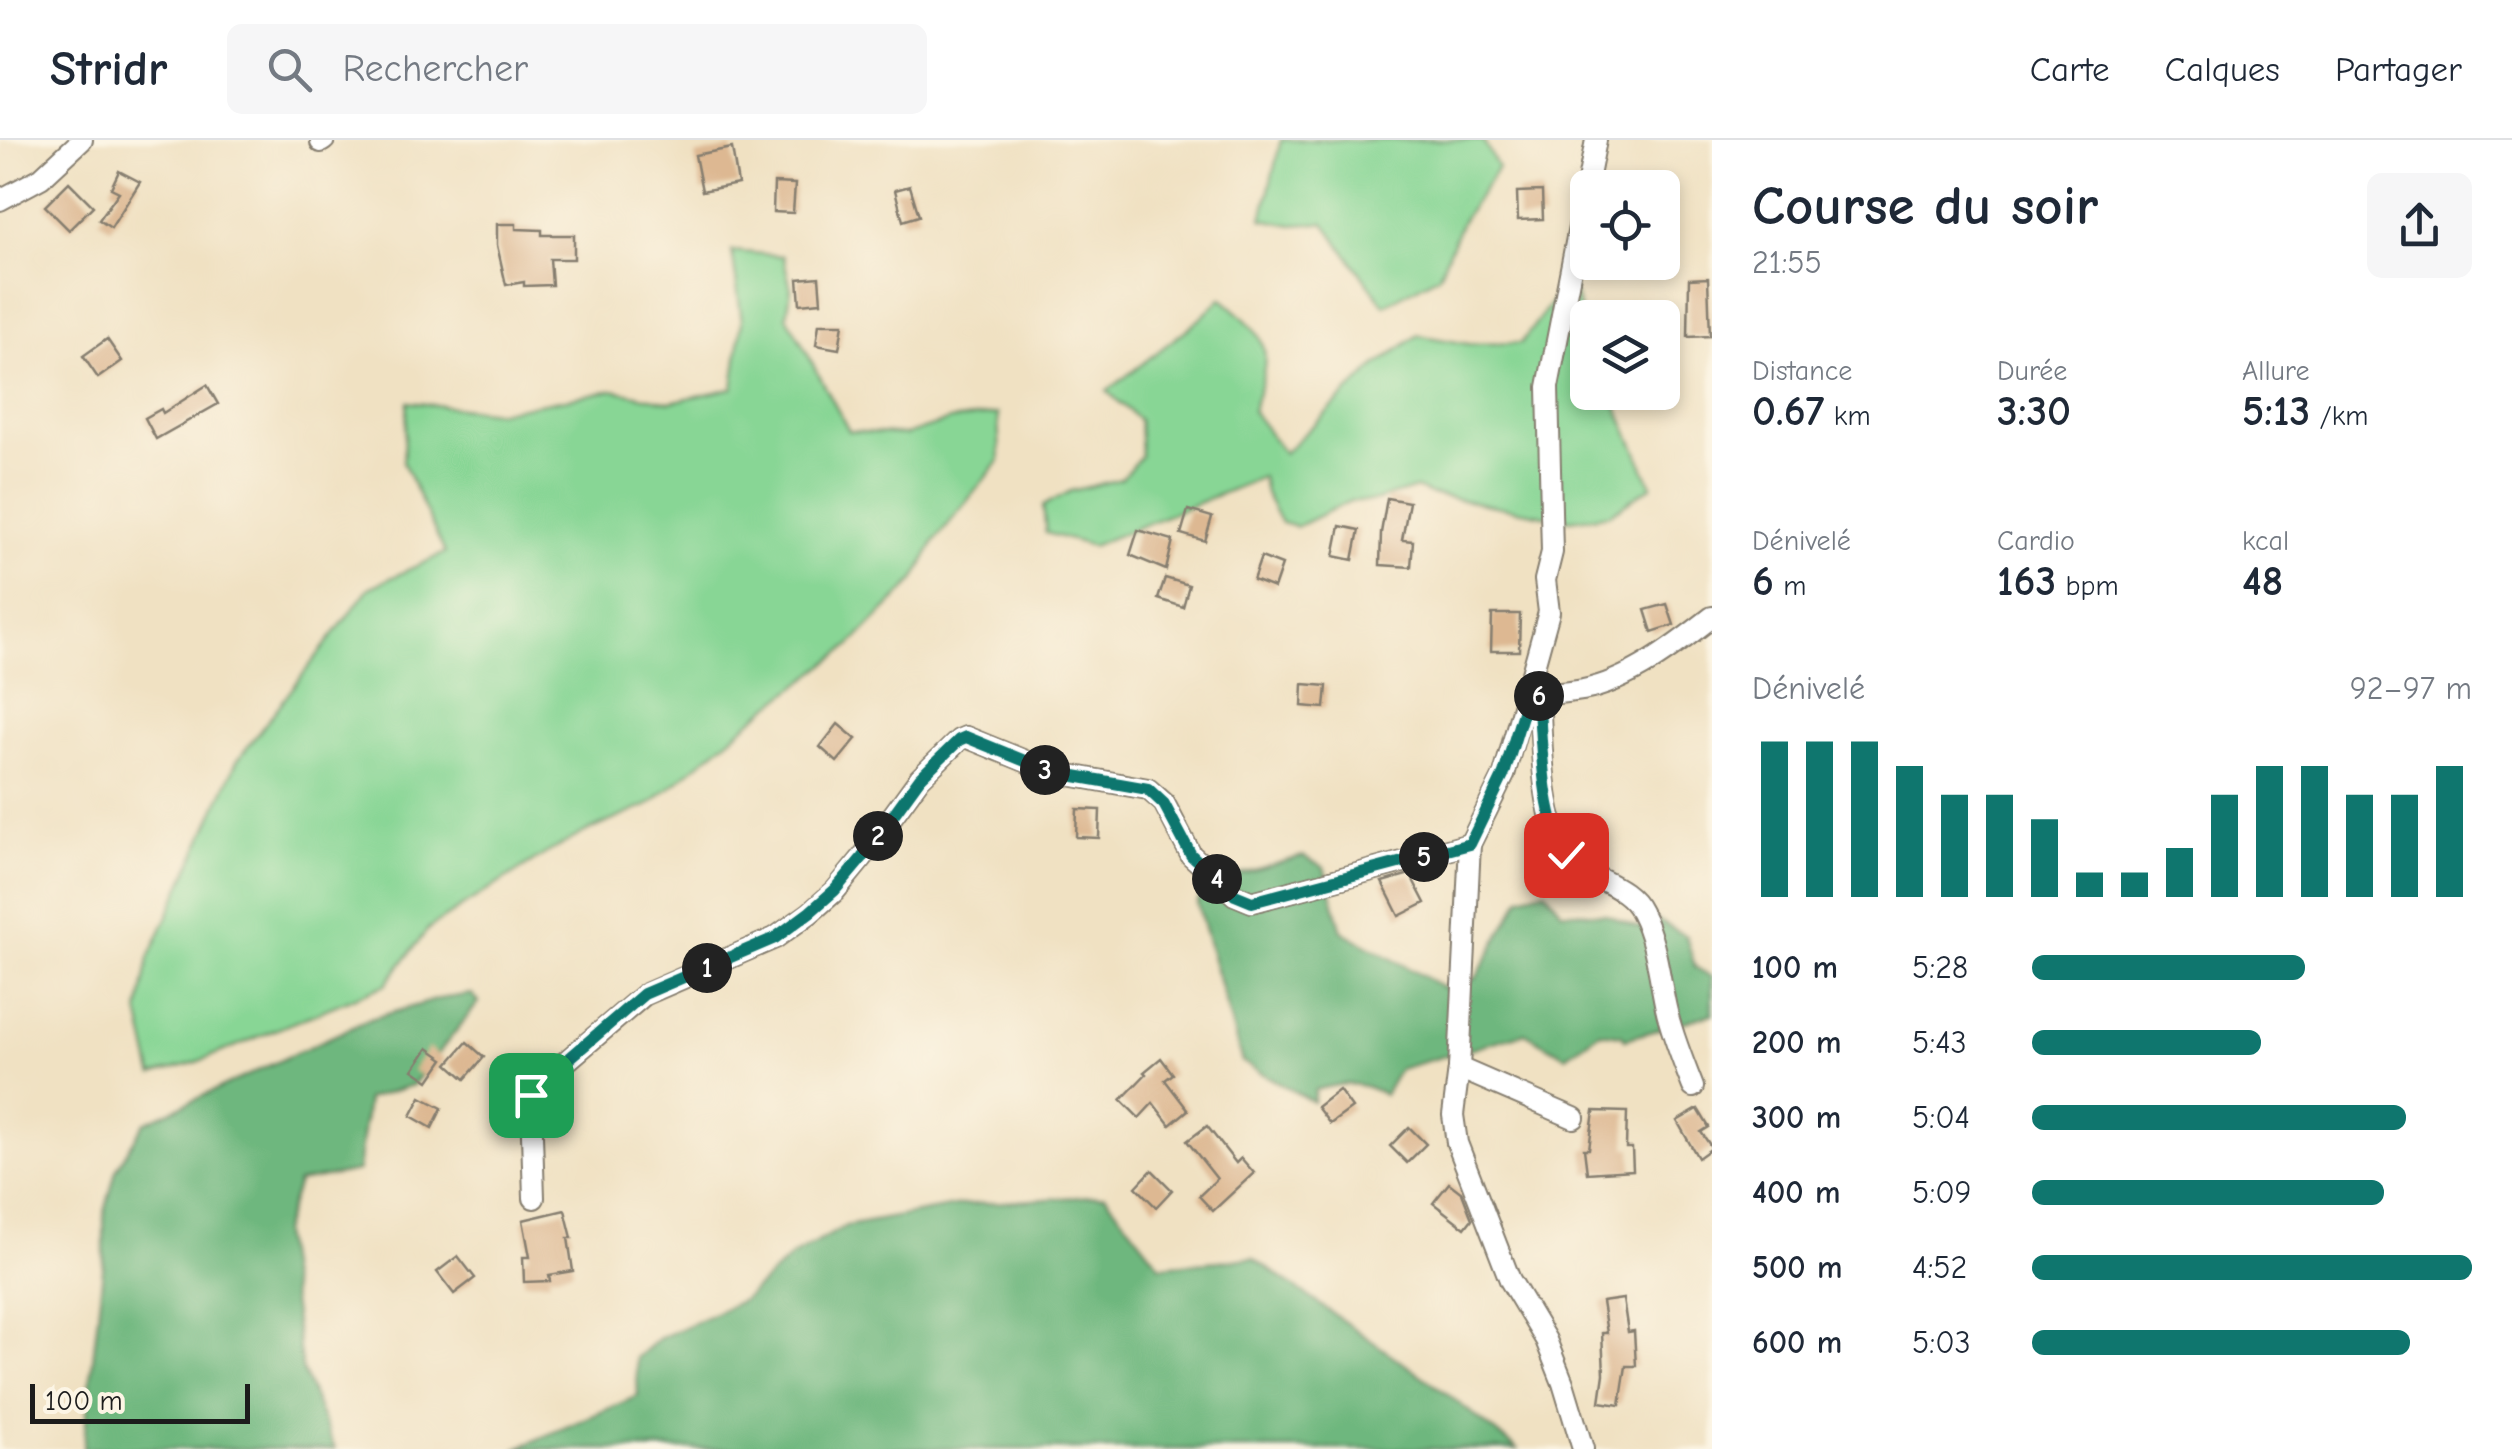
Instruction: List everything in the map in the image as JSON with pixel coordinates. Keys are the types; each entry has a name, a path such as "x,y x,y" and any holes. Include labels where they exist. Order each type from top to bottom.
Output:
{"street":[{"path":"0,200 42,178 82,140"},
{"path":"1583,1449 1564,1382 1546,1340 1510,1280 1458,1143 1453,1114 1459,1068 1470,844 1504,774 1533,695 1549,612 1545,580 1552,552 1548,387 1596,140"},
{"path":"1533,695 1584,690 1612,681 1712,617"},
{"path":"1533,695 1558,843 1577,866 1627,894 1642,914 1667,1013 1693,1087"},
{"path":"534,1198 531,1103 535,1088 644,994 775,938 810,912 862,858 920,778 959,740 974,738 1052,772 1148,789 1164,804 1191,855 1235,895 1252,902 1470,844"},
{"path":"1459,1068 1574,1118"}],"green space":[{"path":"1281,140 1483,140 1498,168 1462,221 1439,275 1384,305 1324,223 1292,225 1262,219"},
{"path":"732,251 783,256 791,289 787,316 849,431 906,435 950,420 998,414 1000,460 934,542 914,581 850,646 649,805 545,854 429,928 385,985 197,1062 153,1075 139,1012 149,958 237,761 369,588 445,553 403,462 408,402 496,412 613,390 670,402 733,388 742,321"},
{"path":"1569,279 1577,300 1570,300 1570,410 1618,410 1652,486 1610,514 1571,520 1430,494 1416,488 1373,501 1350,501 1296,527 1281,523 1265,493 1262,477 1092,546 1046,533 1043,506 1071,491 1121,479 1141,456 1139,420 1107,391 1221,298 1250,325 1264,347 1263,374 1252,411 1284,453 1376,366 1418,335 1468,344 1521,343"},
{"path":"1303,856 1324,867 1342,931 1444,988 1476,978 1521,897 1545,890 1562,911 1606,914 1647,928 1657,920 1686,936 1695,967 1712,977 1712,1014 1625,1039 1622,1035 1600,1032 1566,1056 1525,1033 1399,1069 1384,1095 1359,1085 1342,1085 1315,1090 1313,1102 1242,1062 1197,903 1208,883"},
{"path":"472,994 479,1002 413,1085 367,1099 358,1171 298,1182 282,1232 302,1370 335,1449 83,1449 104,1260 104,1216 116,1170 144,1123 370,1019"},
{"path":"1105,1195 1161,1266 1253,1258 1442,1390 1517,1449 515,1449 638,1396 636,1358 658,1339 743,1300 792,1256 846,1226 960,1205"}],"building":[{"path":"732,148 738,184 702,191 695,155"},
{"path":"119,171 140,182 111,228 99,220 119,192 111,188"},
{"path":"69,182 93,206 69,230 45,206"},
{"path":"774,183 795,184 793,213 773,212"},
{"path":"910,186 919,216 903,221 895,190"},
{"path":"1542,191 1543,219 1518,220 1517,192"},
{"path":"497,224 542,230 542,235 574,235 574,259 550,259 552,285 506,285 497,245"},
{"path":"819,277 821,302 800,304 798,279"},
{"path":"1708,278 1710,336 1688,337 1689,279"},
{"path":"819,324 843,324 839,349 816,345"},
{"path":"107,339 122,361 98,378 83,356"},
{"path":"207,385 218,404 156,439 145,418 161,409 163,413"},
{"path":"1387,498 1409,502 1402,540 1413,541 1411,567 1380,565"},
{"path":"1188,510 1212,517 1205,541 1181,534"},
{"path":"1340,526 1359,530 1353,560 1334,556"},
{"path":"1138,530 1173,540 1166,570 1130,555"},
{"path":"1261,557 1282,565 1274,588 1253,580"},
{"path":"1165,578 1189,585 1183,607 1158,599"},
{"path":"1667,604 1674,625 1652,632 1645,610"},
{"path":"1492,614 1520,614 1519,651 1491,651"},
{"path":"1303,684 1327,686 1325,708 1302,706"},
{"path":"838,724 856,739 837,762 820,747"},
{"path":"1077,809 1100,810 1099,838 1076,837"},
{"path":"1410,874 1425,903 1399,916 1382,882"},
{"path":"467,1042 484,1057 465,1079 448,1064"},
{"path":"428,1048 444,1059 429,1081 413,1070"},
{"path":"1161,1058 1173,1074 1165,1080 1188,1110 1170,1125 1153,1103 1139,1118 1121,1100"},
{"path":"1339,1090 1352,1108 1330,1124 1317,1107"},
{"path":"421,1097 442,1108 432,1128 411,1116"},
{"path":"1698,1109 1709,1127 1701,1132 1712,1148 1698,1158 1677,1121"},
{"path":"1594,1111 1627,1112 1626,1148 1632,1148 1633,1170 1587,1173 1584,1149 1589,1149"},
{"path":"1207,1126 1236,1163 1241,1158 1254,1173 1213,1211 1199,1196 1217,1179 1187,1141"},
{"path":"1409,1127 1426,1144 1407,1163 1390,1146"},
{"path":"1152,1170 1172,1190 1156,1207 1136,1187"},
{"path":"1449,1183 1462,1193 1472,1219 1465,1228 1433,1203"},
{"path":"565,1210 572,1238 568,1238 573,1271 549,1275 550,1281 524,1282 523,1257 530,1257 523,1220"},
{"path":"458,1256 475,1278 454,1294 437,1272"},
{"path":"1623,1299 1628,1332 1634,1331 1636,1366 1626,1366 1620,1405 1600,1402 1604,1374 1602,1333 1607,1333 1602,1302"}],"route":[{"path":"531,1095 644,994 775,938 810,912 862,858 920,778 966,737 1052,772 1148,789 1164,804 1191,855 1235,895 1252,902 1470,844 1504,774 1528,696 1538,695 1548,793 1558,843 1566,855"}]}
